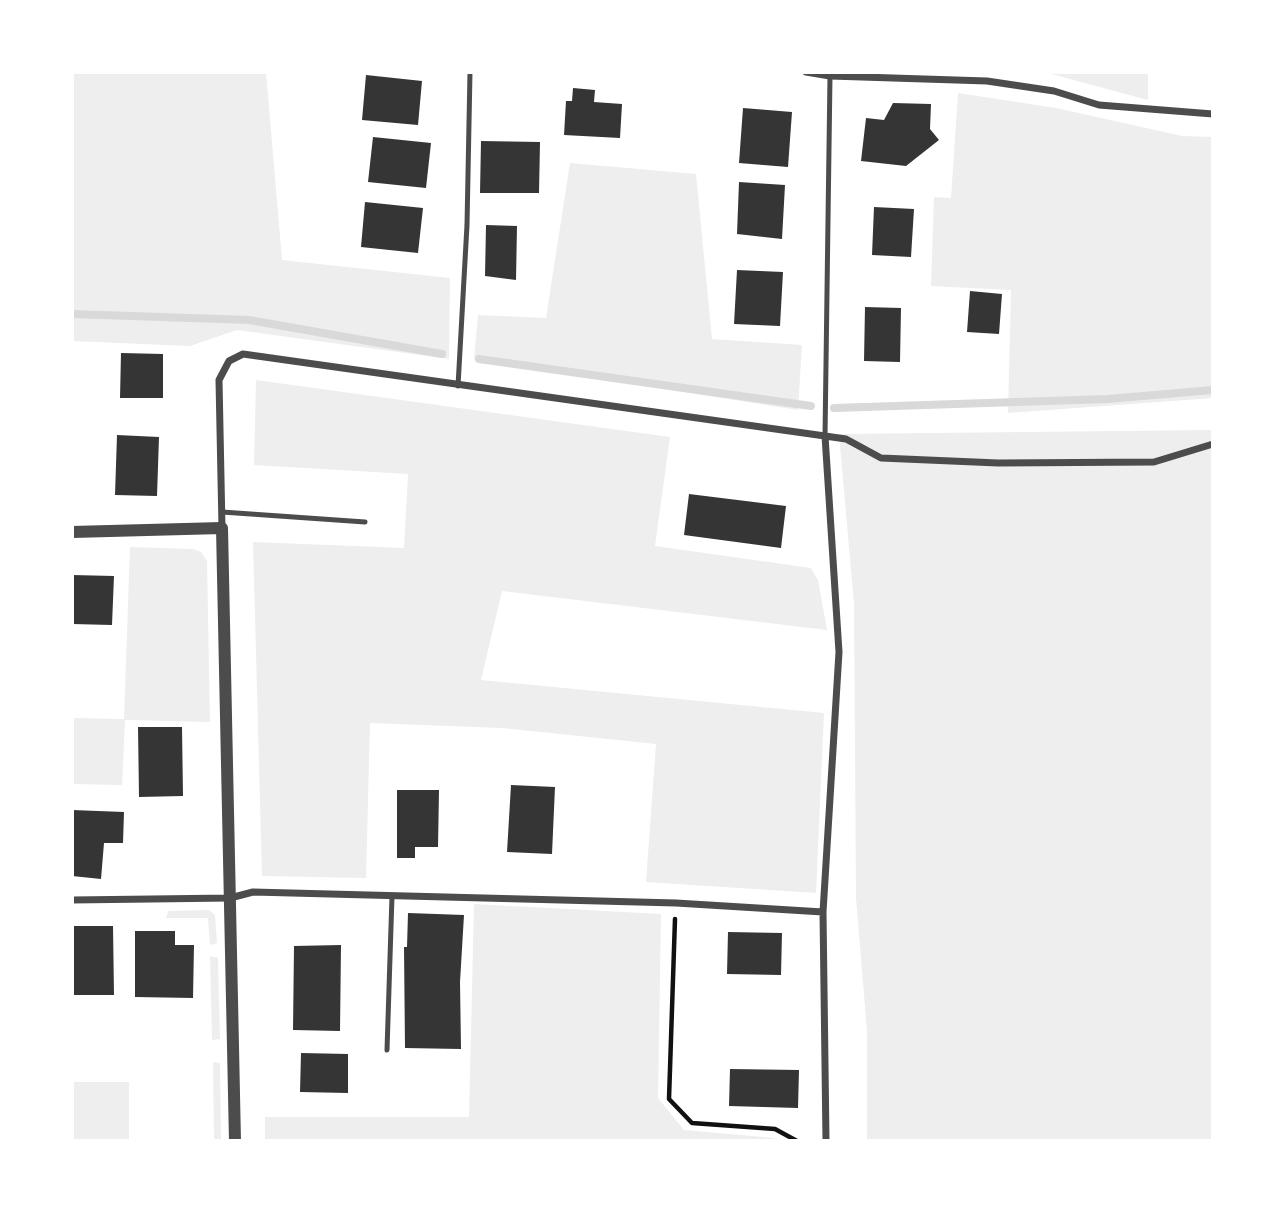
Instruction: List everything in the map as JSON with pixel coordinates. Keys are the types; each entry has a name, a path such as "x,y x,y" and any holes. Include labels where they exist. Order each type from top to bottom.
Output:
{"street":[{"path":"806,72 830,76 987,81 1054,91 1099,105 1213,114"},
{"path":"235,1141 219,380 223,368 234,357 260,355 458,386 846,439 881,458 998,463 1154,462 1213,444"},
{"path":"825,436 839,610 839,652 823,912 826,1141"},
{"path":"72,531 222,528"},
{"path":"72,900 230,898 254,892 676,903 823,912"}],"lane":[{"path":"458,386 467,225 470,72"},
{"path":"825,436 830,76"},
{"path":"222,512 365,522"},
{"path":"387,1050 391,896"}],"path":[{"path":"676,903 669,1099 692,1123 775,1129 797,1141"}],"shaded area":[{"path":"72,72 266,72 282,260 450,278 449,359 237,330 190,346 72,341"},
{"path":"1044,72 1148,72 1148,100"},
{"path":"958,93 1056,108 1182,136 1213,137 1213,398 1008,413 1011,290 931,286 934,197 951,198"},
{"path":"570,163 696,174 712,339 802,345 798,410 474,359 478,315 546,318"},
{"path":"256,380 670,437 655,546 811,568 818,580 827,630 502,591 481,680 824,713 816,893 646,882 656,744 502,728 370,723 366,878 262,876 253,542 404,548 408,474 254,465"},
{"path":"1213,430 1213,1141 867,1141 867,1031 856,898 854,604 839,434"},
{"path":"130,547 193,549 201,552 207,561 210,722 125,720 122,785 72,784 72,718 124,719"},
{"path":"474,904 661,914 658,1098 684,1130 774,1138 780,1141 265,1141 265,1117 469,1117"},
{"path":"209,910 215,915 217,943 210,945 208,918 166,918 168,911"},
{"path":"210,956 218,958 220,1039 212,1040"},
{"path":"213,1062 220,1063 221,1141 214,1141"},
{"path":"72,1082 129,1082 129,1141 72,1141"}],"building":[{"path":"366,75 422,81 418,125 362,120"},
{"path":"573,88 595,90 594,102 622,104 620,138 564,135 566,101 572,101"},
{"path":"893,103 931,104 930,129 939,140 906,166 861,161 866,118 884,120"},
{"path":"743,108 792,112 788,167 739,163"},
{"path":"373,137 431,143 426,188 368,182"},
{"path":"481,141 540,142 539,193 480,193"},
{"path":"739,182 785,185 782,239 737,234"},
{"path":"365,202 423,208 418,253 361,247"},
{"path":"874,207 914,209 911,257 872,255"},
{"path":"486,225 517,226 516,280 485,276"},
{"path":"737,270 783,272 780,326 734,324"},
{"path":"970,291 1002,294 999,334 967,332"},
{"path":"865,307 901,308 900,362 864,361"},
{"path":"121,353 163,354 163,398 120,398"},
{"path":"117,435 159,437 157,496 115,495"},
{"path":"689,494 786,506 781,548 684,535"},
{"path":"72,575 114,576 112,625 72,624"},
{"path":"138,727 182,727 183,796 139,797"},
{"path":"511,785 555,787 552,854 507,852"},
{"path":"397,790 439,790 438,847 415,847 415,858 397,858"},
{"path":"72,810 124,812 123,843 104,843 101,879 72,876"},
{"path":"408,913 464,915 460,982 461,1049 405,1048 404,947 407,947"},
{"path":"72,926 113,926 114,995 72,995"},
{"path":"135,931 175,931 175,945 194,945 193,998 135,997"},
{"path":"728,932 782,933 781,975 727,974"},
{"path":"341,945 340,1031 293,1030 294,946"},
{"path":"301,1053 348,1054 348,1093 300,1092"},
{"path":"730,1069 799,1070 798,1108 729,1106"}],"waterway":[{"path":"72,314 249,320 442,354"},
{"path":"479,359 811,406"},
{"path":"834,408 1108,399 1213,390"}]}
